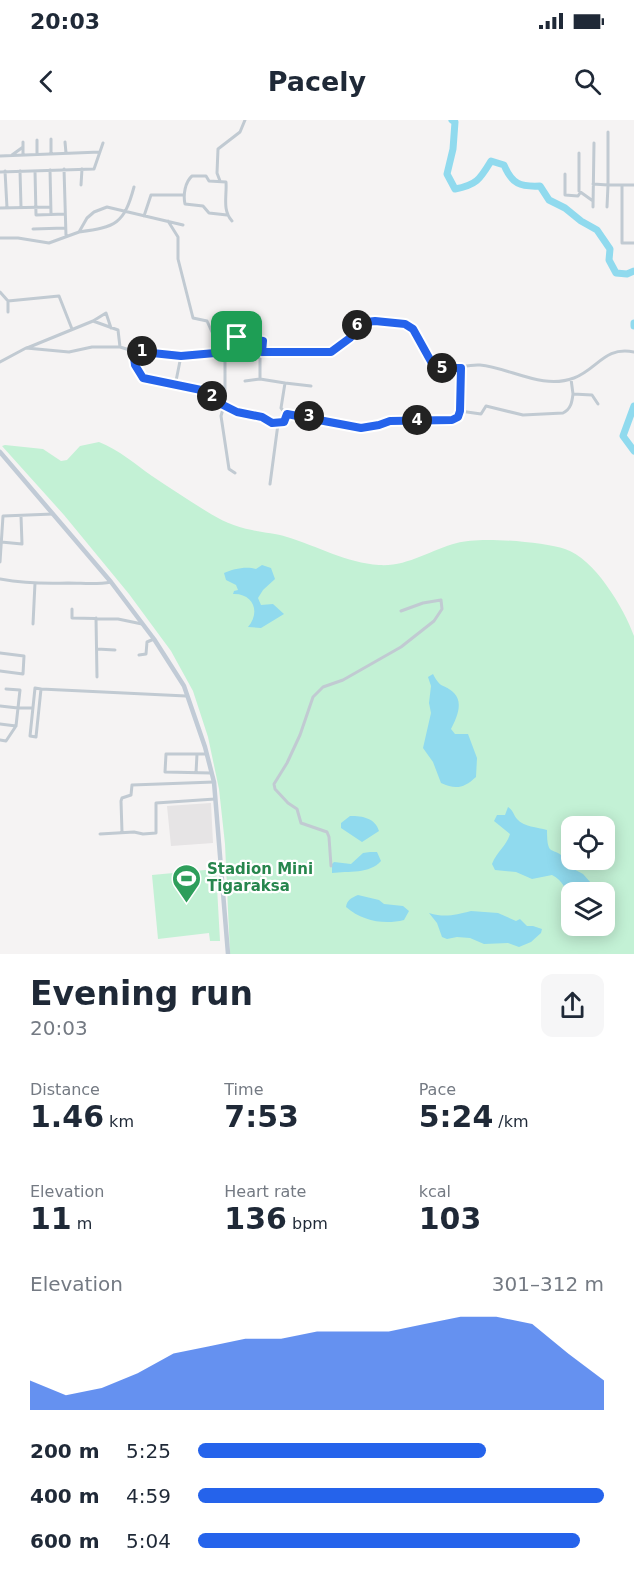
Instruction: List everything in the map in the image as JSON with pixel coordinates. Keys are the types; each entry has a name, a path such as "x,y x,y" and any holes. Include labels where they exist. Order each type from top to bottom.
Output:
{"street":[{"path":"220,181 217,173 218,149 240,132 245,120"},
{"path":"608,207 609,132"},
{"path":"51,139 51,154"},
{"path":"37,140 37,154"},
{"path":"23,142 23,155"},
{"path":"65,142 66,153"},
{"path":"0,172 94,169 103,143"},
{"path":"593,207 594,143"},
{"path":"12,155 23,147"},
{"path":"0,156 100,152"},
{"path":"579,153 580,193"},
{"path":"64,169 66,236"},
{"path":"81,185 82,169"},
{"path":"35,170 36,215 65,214"},
{"path":"50,170 51,214"},
{"path":"5,171 7,208"},
{"path":"20,171 21,207"},
{"path":"565,174 565,195 578,196 580,193"},
{"path":"227,215 209,213 203,206 186,205 184,195 188,180 192,176 206,176 209,181 220,181 226,184 227,215 232,221"},
{"path":"593,184 634,185"},
{"path":"622,185 622,243 634,243"},
{"path":"0,238 50,243 79,232 104,228 111,225 126,211 134,187"},
{"path":"580,193 593,201"},
{"path":"144,216 150,195 184,195"},
{"path":"0,208 50,207"},
{"path":"79,232 87,218 94,212 107,207 183,225"},
{"path":"168,221 178,237 178,260 193,318 207,321 212,332 263,341 260,379"},
{"path":"33,229 65,228"},
{"path":"0,292 8,301 8,312"},
{"path":"8,301 54,295 59,297 72,329"},
{"path":"0,362 26,348 93,321 106,313 111,328"},
{"path":"93,321 119,332 120,347"},
{"path":"26,348 69,352 92,347 120,347 133,351 181,356 225,351 331,352 350,338 358,323 375,321 405,324 413,329 433,365 440,368 478,365 535,380 571,379 612,352 634,352"},
{"path":"237,337 238,351"},
{"path":"133,351 135,365 143,378 206,391 224,406 272,423 278,424 285,421 287,414"},
{"path":"225,351 224,406 221,419 228,467 235,473"},
{"path":"175,386 181,356"},
{"path":"285,383 281,408 287,414 361,428 390,421 452,420 458,417 461,368"},
{"path":"245,381 260,379 311,386"},
{"path":"460,411 481,414 486,406 523,415 563,413 573,402 571,379"},
{"path":"573,394 592,395 598,404"},
{"path":"270,484 278,424"},
{"path":"0,453 55,514 111,582 177,672 188,696 214,782 228,954"},
{"path":"0,561 1,516 55,514"},
{"path":"1,542 22,544 21,516"},
{"path":"0,579 98,585 111,582"},
{"path":"33,624 36,583"},
{"path":"331,866 327,832 301,823 297,809 275,789 274,784 300,735 317,691 343,680 401,648 419,635 442,609 441,600 423,603 401,611"},
{"path":"72,609 72,618 96,618 142,624"},
{"path":"96,618 97,677"},
{"path":"139,655 146,654 147,642 154,639"},
{"path":"97,649 115,650"},
{"path":"0,653 24,656 22,674 0,671"},
{"path":"41,688 36,737 30,736 35,688 41,688 188,696"},
{"path":"0,740 6,741 16,726 20,690 6,689"},
{"path":"0,706 33,708"},
{"path":"0,724 16,726"},
{"path":"196,754 196,773"},
{"path":"207,754 165,755 166,773 211,773"},
{"path":"122,832 121,801 122,798 131,795 132,785 214,782"},
{"path":"100,834 156,833 155,805 158,802 215,799"}],"shaded area":[{"path":"211,803 213,843 171,846 167,806"}],"green space":[{"path":"99,442 120,453 192,503 228,523 283,536 367,564 389,565 409,561 457,543 480,540 555,546 576,554 587,562 607,585 634,636 634,954 230,954 225,844 219,789 208,737 193,691 171,651 129,594 64,515 2,446 43,449 61,461 67,460 80,446"},
{"name":"Stadion Mini Tigaraksa","path":"216,869 220,941 210,941 209,933 158,939 152,875"}],"water":[{"path":"262,565 271,568 275,579 258,598 261,605 273,604 284,614 261,628 248,627 254,615 253,604 246,597 233,594 238,590 236,585 226,580 224,573 240,568 256,569"},
{"path":"433,674 438,682 457,697 459,706 451,729 455,734 468,734 477,758 476,777 460,787 451,787 441,783 433,762 423,748 431,713 429,703 431,686 428,677"},
{"path":"508,807 523,824 547,830 548,845 561,855 561,870 575,870 590,882 561,882 552,875 532,879 516,872 495,870 492,864 510,834 494,821 497,815 505,815"},
{"path":"350,816 368,819 375,823 379,831 362,842 341,828 341,823"},
{"path":"377,852 381,861 371,868 332,873 334,862 351,864 363,853"},
{"path":"358,895 379,900 384,904 403,906 409,911 404,920 381,922 366,919 346,907 350,900"},
{"path":"471,911 498,913 516,921 520,919 527,926 542,929 541,933 531,942 519,947 508,943 484,944 470,938 447,939 442,937 437,923 429,913 445,916"}],"waterway":[{"path":"452,120 455,122 453,149 447,174 455,189 477,180 491,161 504,165 510,176 518,183 540,186 549,200 597,230 610,249 609,260 616,273 627,274 634,271"},
{"path":"634,406 623,436 634,451"}],"place":[{"name":"Stadion Mini Tigaraksa","path":"186,904"}],"route":[{"path":"360,322 405,324 413,329 433,365 448,369 461,368 458,417 452,420 390,421 361,428 315,417 287,414 284,422 275,423 221,405 206,391 143,378 135,365 133,351 181,356 238,351 237,337 263,341 262,352 327,353 348,339 360,322"}]}
